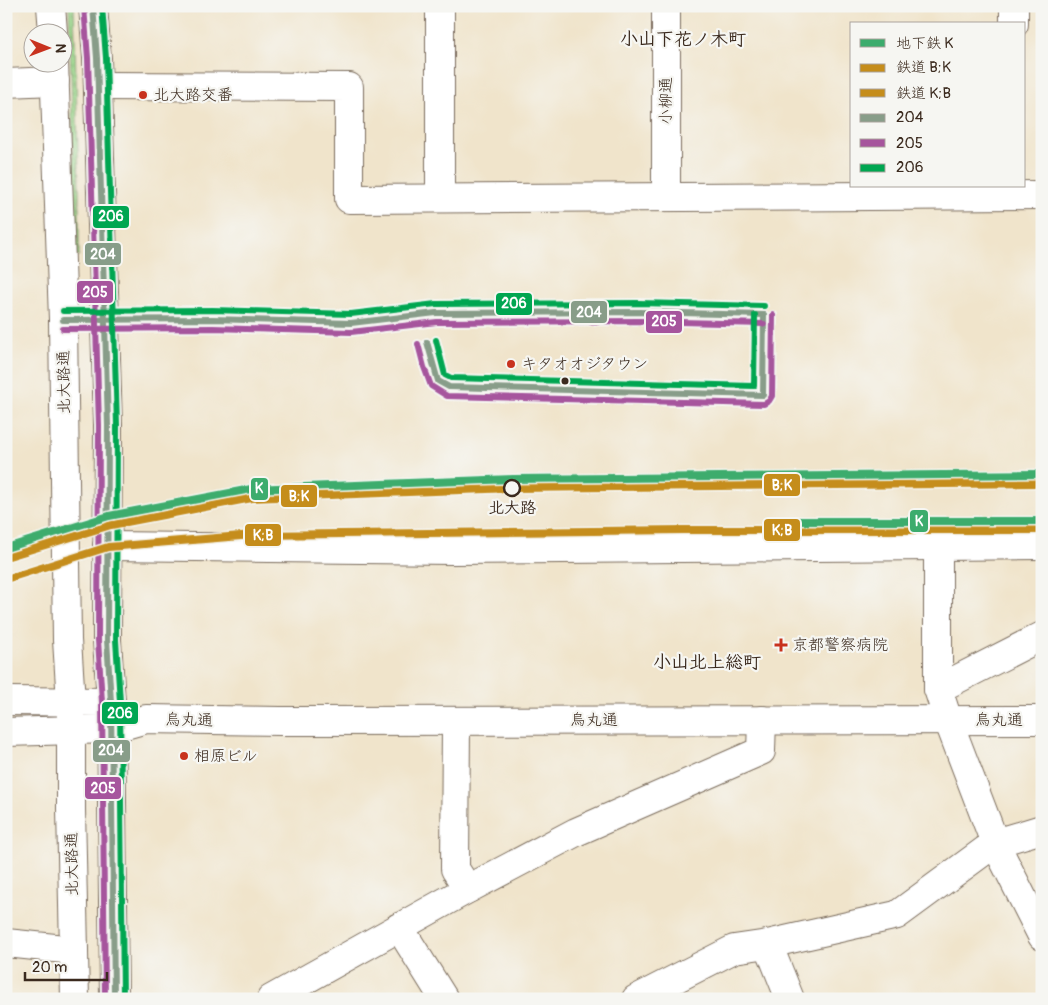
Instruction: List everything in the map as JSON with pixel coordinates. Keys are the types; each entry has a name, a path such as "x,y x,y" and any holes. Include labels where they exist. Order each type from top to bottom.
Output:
{"main road":[{"path":"52,6 53,22"},
{"path":"92,6 97,58 108,426 107,640 111,702 114,999"},
{"path":"440,6 440,198"},
{"name":"小柳通","path":"666,6 666,197"},
{"path":"1014,6 1014,22"},
{"path":"6,83 55,72"},
{"name":"北大路通","path":"55,72 64,320 68,640 76,999"},
{"path":"98,86 349,87 349,199 666,197 1015,191 1042,195"},
{"path":"107,546 452,550 1042,545"},
{"path":"938,546 938,688 948,720 995,844 1042,936"},
{"path":"938,688 1042,636"},
{"name":"烏丸通","path":"6,701 111,702 146,719"},
{"name":"烏丸通","path":"71,730 111,729 146,719 456,721 1042,720"},
{"path":"271,999 398,927 576,832 761,751 762,720"},
{"path":"456,721 455,869 468,889"},
{"path":"6,732 71,730"},
{"path":"636,999 734,949 768,944 897,915 995,844 1042,829"},
{"path":"398,927 444,999"},
{"path":"6,943 74,950"},
{"path":"768,944 790,999"}],"green space":[{"path":"69,6 74,6 79,256 76,255 71,72 72,22 69,22"}],"metro line":[{"name":"K","path":"6,548 109,516 251,489 513,479 1042,474"},
{"name":"K","path":"796,521 1042,521"}],"rail line":[{"name":"B;K","path":"9,556 111,525 252,498 513,488 1042,483"},
{"name":"K;B","path":"9,578 108,547 253,535 683,530 1042,530"}],"transit line":[{"name":"204","path":"93,6 97,58 108,425 107,640 111,702 114,999"},
{"name":"206","path":"102,6 106,58 117,425 116,640 120,702 123,999"},
{"name":"205","path":"84,7 88,58 99,425 98,640 102,702 105,999"},
{"name":"206","path":"63,311 213,310 351,314 436,304 639,303 764,306"},
{"name":"204","path":"63,320 213,319 351,323 436,313 639,312 764,315"},
{"name":"206","path":"436,340 445,375 451,378 754,386 755,315"},
{"name":"204","path":"427,342 438,381 449,387 763,395 764,315"},
{"name":"205","path":"418,344 431,386 447,396 764,404 772,396 773,315"},
{"name":"205","path":"63,329 213,328 351,332 437,322 639,321 764,324"}],"place":[{"name":"北大路交番","path":"143,95"},
{"name":"キタオオジタウン","path":"511,364"},
{"name":"北大路","path":"512,488"},
{"name":"京都警察病院","path":"781,645"},
{"name":"相原ビル","path":"184,756"}],"district":[{"name":"小山下花ノ木町","path":"683,39"},
{"name":"小山北上総町","path":"707,662"}]}
